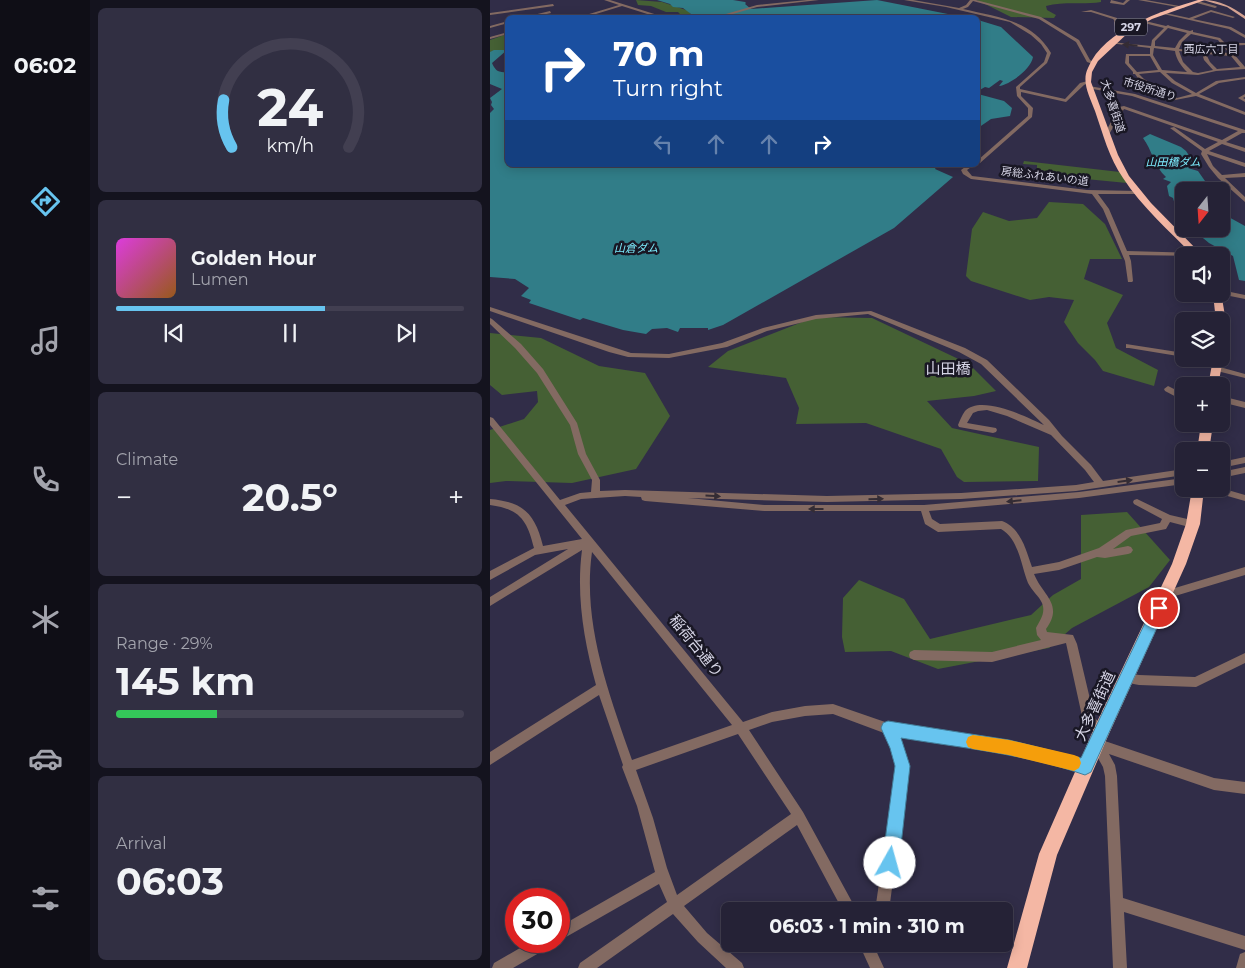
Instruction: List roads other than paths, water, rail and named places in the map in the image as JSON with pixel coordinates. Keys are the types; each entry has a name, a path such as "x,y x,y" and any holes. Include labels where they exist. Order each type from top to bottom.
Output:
{"highway":[{"name":"297","path":"1092,63 1111,43 1141,21 1202,1"},
{"name":"大多喜街道","path":"1092,63 1088,84 1119,166 1137,192 1189,247"},
{"name":"大多喜街道","path":"1017,968 1048,854 1085,767 1181,559 1193,524 1197,497"}],"main road":[{"path":"1221,0 1245,18"},
{"path":"1202,1 1226,5"}],"street":[{"path":"547,15 552,5 549,0"},
{"path":"606,0 656,15"},
{"path":"724,15 750,8 817,0"},
{"path":"906,0 959,9 1016,23 1048,49 1049,56 1046,62 1018,87 1018,90 1066,100 1082,84 1088,84"},
{"path":"959,9 967,6 972,0 1040,18 1078,41 1088,61 1092,63"},
{"path":"1113,0 1111,2 1124,4 1128,0"},
{"path":"1138,7 1141,0 1183,7"},
{"path":"1202,1 1215,6"},
{"path":"490,14 552,5"},
{"path":"588,15 623,5"},
{"path":"1083,12 1091,11 1114,18 1116,19 1116,26 1124,32"},
{"path":"1188,19 1211,11 1233,17"},
{"path":"536,15 550,12"},
{"path":"1161,13 1234,29 1245,37"},
{"path":"1226,19 1240,14"},
{"path":"1141,21 1192,31 1219,39 1226,44 1244,68"},
{"path":"1212,24 1219,21"},
{"path":"490,27 505,23"},
{"path":"1168,26 1153,39 1150,47 1150,55 1161,71 1195,95 1245,114"},
{"path":"1204,34 1210,29"},
{"path":"1192,31 1181,40 1176,49 1178,60 1192,74"},
{"path":"490,39 505,34"},
{"path":"490,39 505,38"},
{"path":"1111,43 1233,55"},
{"path":"1216,70 1206,61 1204,52 1207,46 1245,44"},
{"path":"1150,55 1127,55 1127,64 1134,73 1156,90 1176,98"},
{"path":"1134,73 1161,71 1202,74 1216,70 1244,68"},
{"path":"1202,74 1218,82"},
{"path":"1167,101 1195,95 1218,82 1245,78"},
{"name":"市役所通り","path":"1088,84 1122,92 1244,130"},
{"name":"市役所通り","path":"1088,84 1130,92 1244,130"},
{"name":"房総ふれあいの道","path":"980,160 1030,117 1032,113 1031,106 1019,96 1018,90"},
{"path":"1245,95 1240,98 1245,101"},
{"path":"1141,112 1159,104"},
{"path":"1106,135 1122,107 1141,112 1161,121 1245,150"},
{"path":"1161,121 1205,151 1245,165"},
{"path":"1205,151 1244,130"},
{"path":"1205,151 1205,158 1220,177 1237,190 1245,200"},
{"name":"房総ふれあいの道","path":"969,167 964,170 971,177 1094,192 1137,192"},
{"path":"1220,177 1245,175"},
{"path":"1053,188 1054,180"},
{"path":"1094,192 1106,209 1125,253 1130,281"},
{"path":"1125,253 1175,255"},
{"path":"1230,295 1245,297"},
{"path":"490,310 612,350 651,356 669,356 724,345 765,329 816,317 870,312 962,350 984,362 1046,422 1052,432 1087,466 1100,484"},
{"path":"490,320 518,346 540,371 574,425 582,454 596,480 595,494"},
{"path":"1129,346 1175,353"},
{"path":"1228,367 1245,376"},
{"path":"1168,389 1175,393"},
{"path":"1230,401 1245,405"},
{"path":"993,430 962,424 972,409 986,408 1006,412 1052,432"},
{"name":"稲荷台通り","path":"490,420 741,728 799,816 845,902"},
{"path":"1230,463 1245,460"},
{"path":"1230,473 1245,470"},
{"path":"559,504 580,496 633,493 857,499 961,496 1100,484 1175,473"},
{"path":"595,494 728,507 924,508 1080,495 1175,482"},
{"path":"1230,494 1245,498"},
{"path":"857,499 857,509"},
{"path":"490,502 505,503 520,509 529,519 540,551"},
{"path":"1137,502 1168,518 1193,524"},
{"path":"924,508 928,521 938,528 1006,526 1013,534 1036,589 1047,602 1048,618 1041,628 1042,635 1045,637 1069,638"},
{"path":"1029,571 1058,566 1095,553 1129,533 1163,526 1168,518"},
{"path":"490,576 533,552 588,542"},
{"path":"490,602 588,542"},
{"path":"588,542 584,579 590,638 628,767 643,806 662,875 675,905 729,965"},
{"path":"1095,553 1105,554 1128,550"},
{"path":"1165,595 1245,571"},
{"path":"914,655 992,657 1069,638"},
{"path":"1069,638 1088,716 1099,737 1111,776 1120,968"},
{"path":"1127,678 1196,682 1245,658"},
{"path":"490,759 603,687"},
{"path":"628,767 772,717 805,710 832,710 888,728 1009,748 1069,761 1085,767"},
{"path":"883,902 902,766 897,746 888,728"},
{"path":"1099,737 1214,784 1245,788"},
{"path":"585,968 799,816"},
{"path":"570,928 662,875"},
{"path":"1118,903 1245,943"},
{"path":"870,952 877,968"},
{"path":"499,968 525,953"},
{"path":"1243,968 1245,959"}],"water":[{"path":"657,0 733,0 745,2 751,9 877,0 953,15 692,15 683,8 673,7 670,4"},
{"path":"980,21 1001,27 1033,57 1025,71 1015,79 1004,85 999,86 1003,81 1000,80 989,88 985,87 980,90"},
{"name":"山倉ダム","path":"505,50 492,63 494,68 505,72 505,167 936,167 935,169 953,177 894,228 723,325 708,330 708,328 680,328 678,332 667,328 652,329 646,334 623,330 583,318 580,320 529,303 531,300 521,296 529,288 515,279 490,277 490,113 494,109 490,98 502,89 490,84 490,52"},
{"path":"980,95 1004,101 1012,108 1010,116 991,119 980,127"},
{"name":"山田橋ダム","path":"1150,134 1181,147 1194,163 1188,168 1198,171 1206,182 1175,182 1175,204 1173,198 1169,196 1167,186 1171,182 1163,179 1166,177 1143,138"},
{"name":"山田橋ダム","path":"1230,218 1245,226 1245,281 1239,280 1233,256 1230,254 1230,247 1216,247 1203,238 1230,238"}],"district":[{"name":"西広六丁目","path":"1211,49"},
{"name":"山田橋","path":"948,369"}]}
